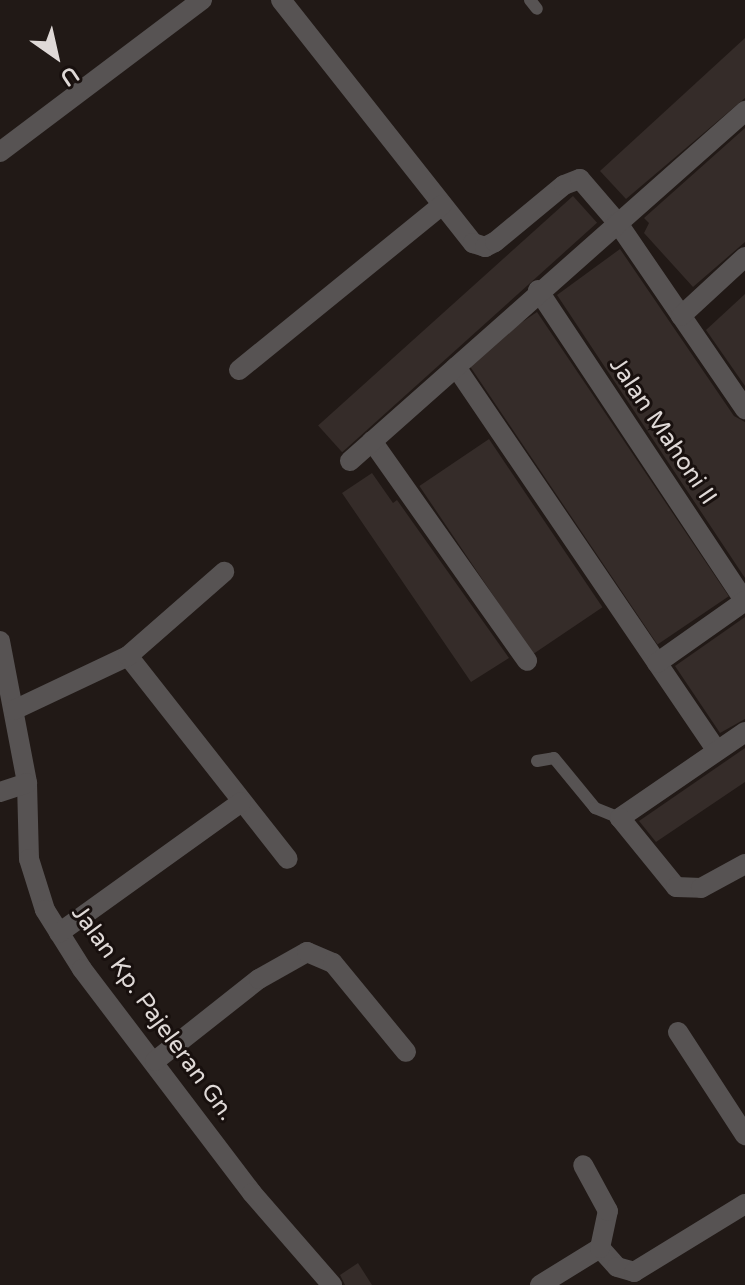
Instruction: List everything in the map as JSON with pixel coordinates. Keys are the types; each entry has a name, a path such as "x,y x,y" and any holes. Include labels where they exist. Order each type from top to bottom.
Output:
{"street":[{"path":"0,152 202,0"},
{"path":"281,0 473,243 485,247 575,178 617,222 744,407"},
{"path":"350,461 538,290 745,111"},
{"path":"239,370 442,205"},
{"path":"681,316 745,257"},
{"name":"Jalan Mahoni II","path":"538,290 745,601"},
{"path":"456,367 716,750"},
{"path":"372,441 527,661"},
{"path":"14,710 128,656 224,572"},
{"path":"657,663 745,601"},
{"name":"Jalan Kp. Pajeleran Gn.","path":"0,641 27,783 34,885 59,933 252,1193 332,1285"},
{"path":"128,656 288,859"},
{"path":"745,732 620,818 676,887 701,888 745,864"},
{"path":"0,792 27,783"},
{"path":"59,933 241,802"},
{"path":"155,1061 259,979 307,952 333,963 406,1052"},
{"path":"678,1032 745,1135"},
{"path":"540,1285 600,1248 608,1211 583,1165"},
{"path":"600,1248 617,1267 634,1272 745,1204"}],"lane":[{"path":"537,761 554,758 595,808 620,818"}],"building":[{"path":"745,38 745,98 626,199 600,171"},
{"path":"745,128 745,242 693,287 644,233 649,223 644,218"},
{"path":"573,196 597,223 342,452 318,426"},
{"path":"620,249 734,416 745,422 745,578 557,295"},
{"path":"745,294 745,386 706,330"},
{"path":"537,312 729,596 658,644 466,360"},
{"path":"489,439 603,607 533,654 419,486"},
{"path":"372,473 393,503 397,500 509,658 471,682 342,493"},
{"path":"745,617 745,719 720,733 675,666"},
{"path":"745,748 745,782 656,842 639,821"},
{"path":"358,1263 372,1285 345,1285 340,1275"}]}
